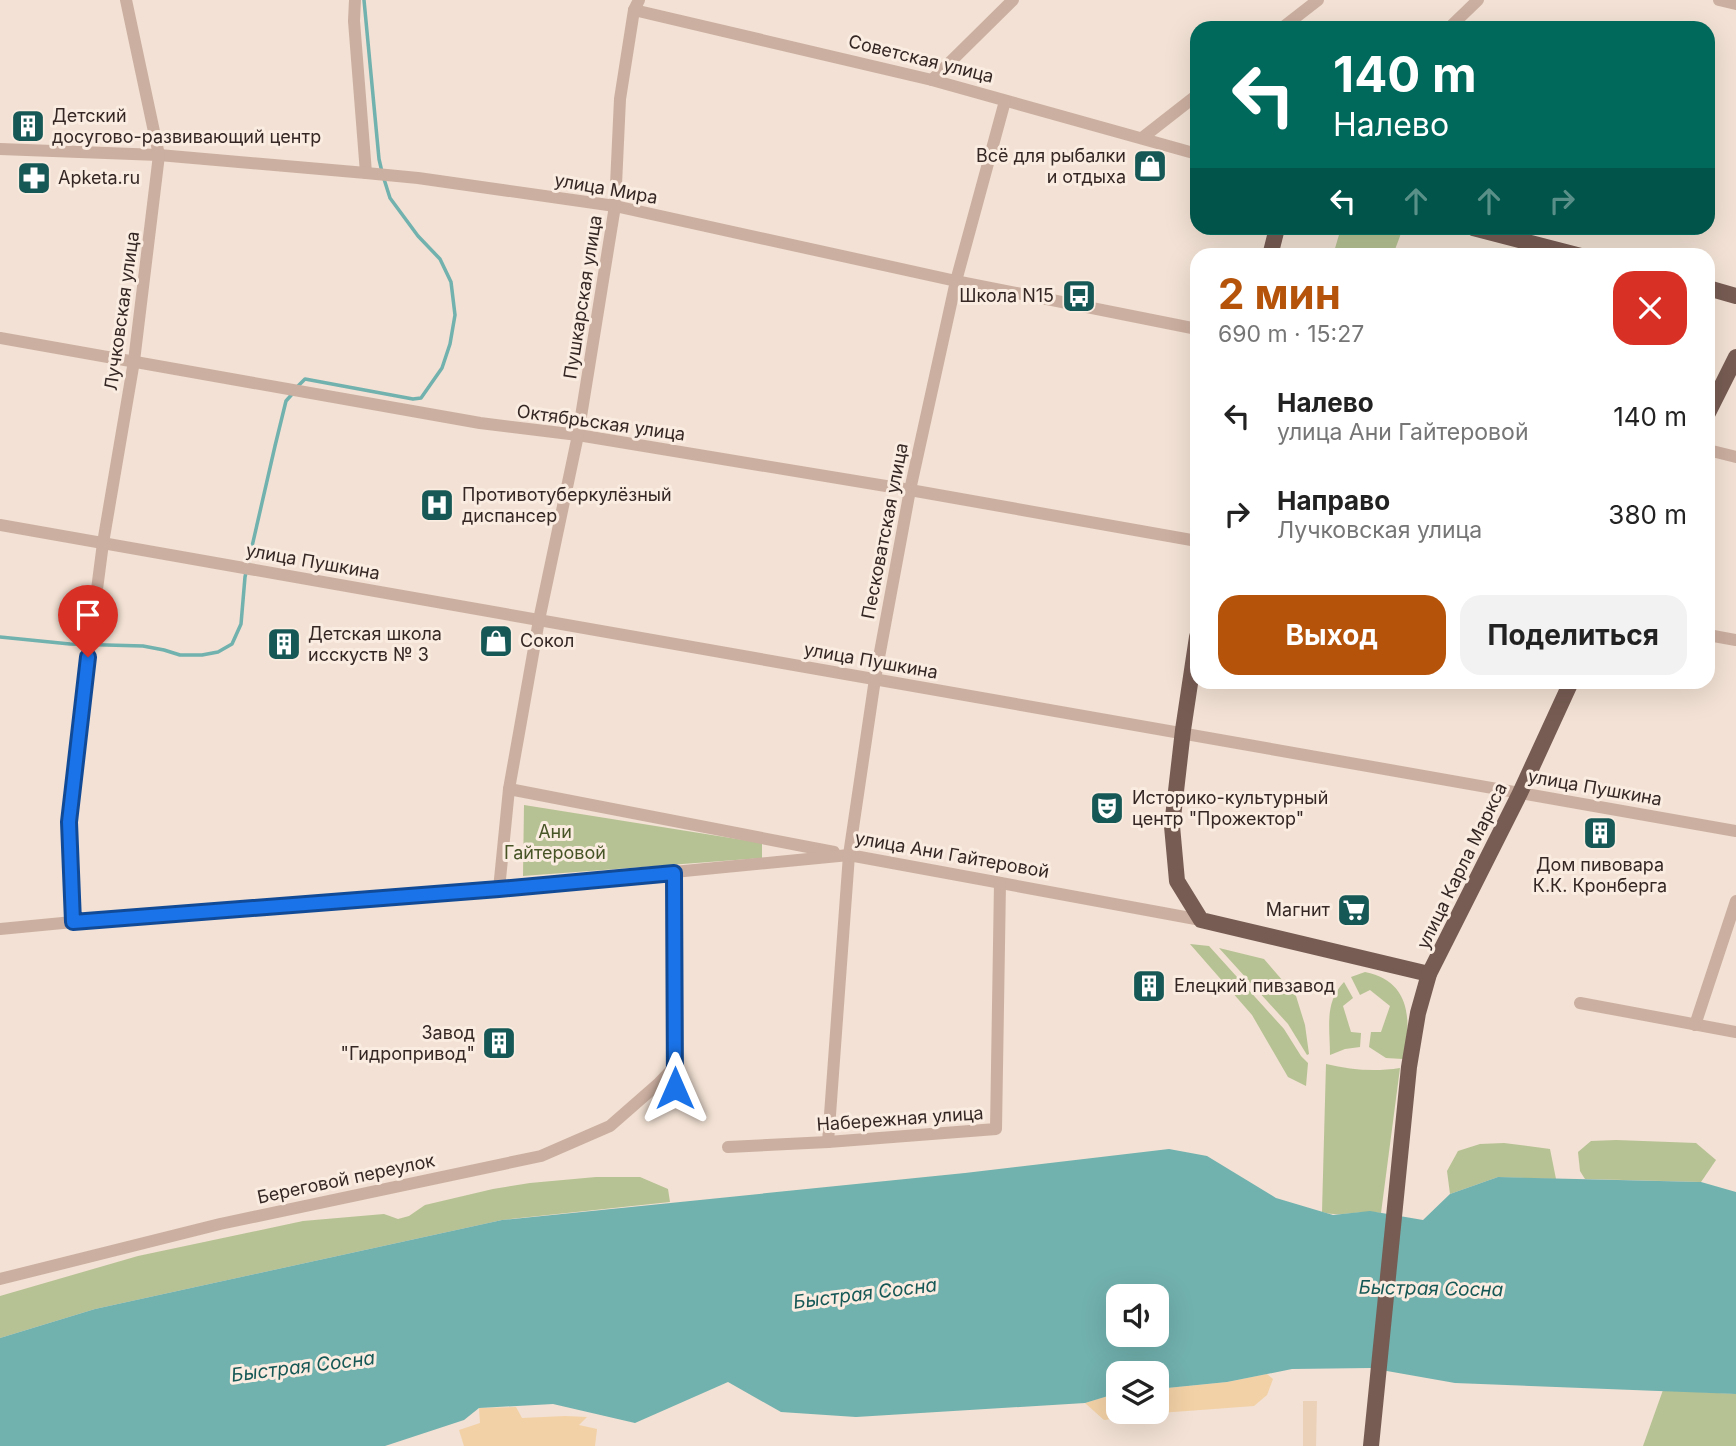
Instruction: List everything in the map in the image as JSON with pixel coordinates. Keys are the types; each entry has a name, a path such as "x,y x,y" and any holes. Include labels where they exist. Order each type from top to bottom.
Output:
{"main road":[{"path":"1500,235 1550,248"},
{"path":"1715,291 1736,296"},
{"path":"1715,400 1736,357"},
{"path":"1190,682 1172,826 1177,881 1201,920"},
{"name":"улица Карла Маркса","path":"1371,1446 1409,1074 1418,1013 1429,974 1520,793 1568,689"},
{"name":"улица Ани Гайтеровой","path":"1201,920 1429,974"}],"street":[{"name":"Лучковская улица","path":"92,628 103,543 134,361 159,155 126,0"},
{"path":"355,0 354,22 366,173"},
{"path":"932,80 1013,0"},
{"path":"1291,21 1318,0"},
{"path":"1456,21 1478,0"},
{"path":"1719,0 1736,4"},
{"name":"Советская улица","path":"637,5 932,80 1190,152"},
{"name":"Пушкарская улица","path":"499,889 509,789 539,620 578,435 615,206 620,99 637,5"},
{"path":"1142,138 1190,100"},
{"name":"Песковатская улица","path":"828,1142 849,855 875,679 910,490 956,281 1005,101"},
{"name":"улица Мира","path":"0,149 159,155 401,176 615,206 956,281 1190,328"},
{"name":"Октябрьская улица","path":"0,338 480,423 578,435 1190,540"},
{"path":"1715,452 1736,457"},
{"name":"улица Пушкина","path":"0,525 1736,831"},
{"path":"1715,636 1736,640"},
{"path":"73,922 69,822 88,657"},
{"path":"509,789 849,855"},
{"name":"улица Ани Гайтеровой","path":"0,929 499,889 849,855 1201,920"},
{"path":"674,873 675,1088"},
{"name":"Набережная улица","path":"727,1147 996,1129 1000,883"},
{"path":"1695,1025 1736,901"},
{"path":"1580,1003 1736,1032"},
{"name":"Береговой переулок","path":"0,1279 220,1224 541,1156 610,1125 675,1066"}],"green space":[{"path":"1339,235 1400,235 1396,248 1335,248"},
{"name":"Ани Гайтеровой","path":"524,805 762,843 762,858 523,876"},
{"path":"1190,944 1209,946 1284,1029 1308,1063 1306,1086 1288,1077 1252,1015"},
{"path":"1219,948 1264,959 1296,996 1305,1025 1309,1054 1307,1055 1288,1024"},
{"path":"1365,972 1392,984 1400,993 1407,1017 1403,1059 1386,1058 1369,1047 1371,1032 1381,1032 1390,1006 1370,990 1360,995 1351,977"},
{"path":"1344,982 1353,998 1343,1006 1351,1032 1361,1033 1360,1047 1330,1055 1331,1007 1333,998"},
{"path":"1326,1064 1363,1070 1400,1068 1381,1213 1322,1212"},
{"path":"1591,1141 1696,1143 1716,1160 1701,1182 1585,1179 1580,1171 1578,1152"},
{"path":"1504,1143 1550,1149 1556,1179 1498,1177 1450,1194 1447,1171 1458,1151 1480,1144"},
{"path":"596,1177 640,1177 668,1189 670,1202 502,1220 95,1309 0,1338 0,1296 138,1256 303,1221 384,1214 398,1219 409,1216 425,1205 493,1189"},
{"path":"1663,1390 1736,1394 1736,1446 1643,1446"}],"sand":[{"path":"1267,1374 1273,1379 1267,1395 1254,1406 1169,1412 1169,1388 1227,1382"},
{"path":"1106,1397 1106,1420 1104,1420 1085,1403"},
{"path":"516,1407 522,1418 587,1417 579,1425 597,1429 595,1446 464,1446 459,1430 480,1423 479,1408"}],"shaded area":[{"path":"1303,1401 1317,1401 1316,1446 1303,1446"}],"water":[{"name":"Быстрая Сосна","path":"1169,1149 1207,1156 1276,1198 1333,1215 1370,1211 1423,1220 1450,1194 1498,1177 1701,1182 1736,1192 1736,1394 1455,1383 1370,1368 1292,1369 1227,1382 1169,1388 1169,1361 1106,1361 1106,1397 1085,1403 856,1417 781,1412 728,1382 635,1423 553,1404 479,1408 464,1420 385,1446 0,1446 0,1338 95,1309 502,1220 965,1173"}],"waterway":[{"path":"364,0 382,172"},
{"path":"298,386 305,379 413,399 421,398 442,368 455,315 451,282 440,259 418,236 390,198 384,179"},
{"path":"0,637 70,644 143,646 180,655 218,652 232,644 241,624 245,577 286,401 294,392"}],"place":[{"name":"Детский досугово-развивающий центр","path":"28,126"},
{"name":"Всё для рыбалки и отдыха","path":"1150,166"},
{"name":"Apketa.ru","path":"34,178"},
{"name":"Школа N15","path":"1079,296"},
{"name":"Противотуберкулёзный диспансер","path":"437,505"},
{"name":"Сокол","path":"496,641"},
{"name":"Детская школа исскуств № 3","path":"284,644"},
{"name":"Историко-культурный центр \"Прожектор\"","path":"1107,808"},
{"name":"Дом пивовара К.К. Кронберга","path":"1600,833"},
{"name":"Магнит","path":"1354,910"},
{"name":"Елецкий пивзавод","path":"1149,986"},
{"name":"Завод \"Гидропривод\"","path":"499,1043"}],"route":[{"path":"88,657 69,822 73,922 674,873 675,1088"}]}
